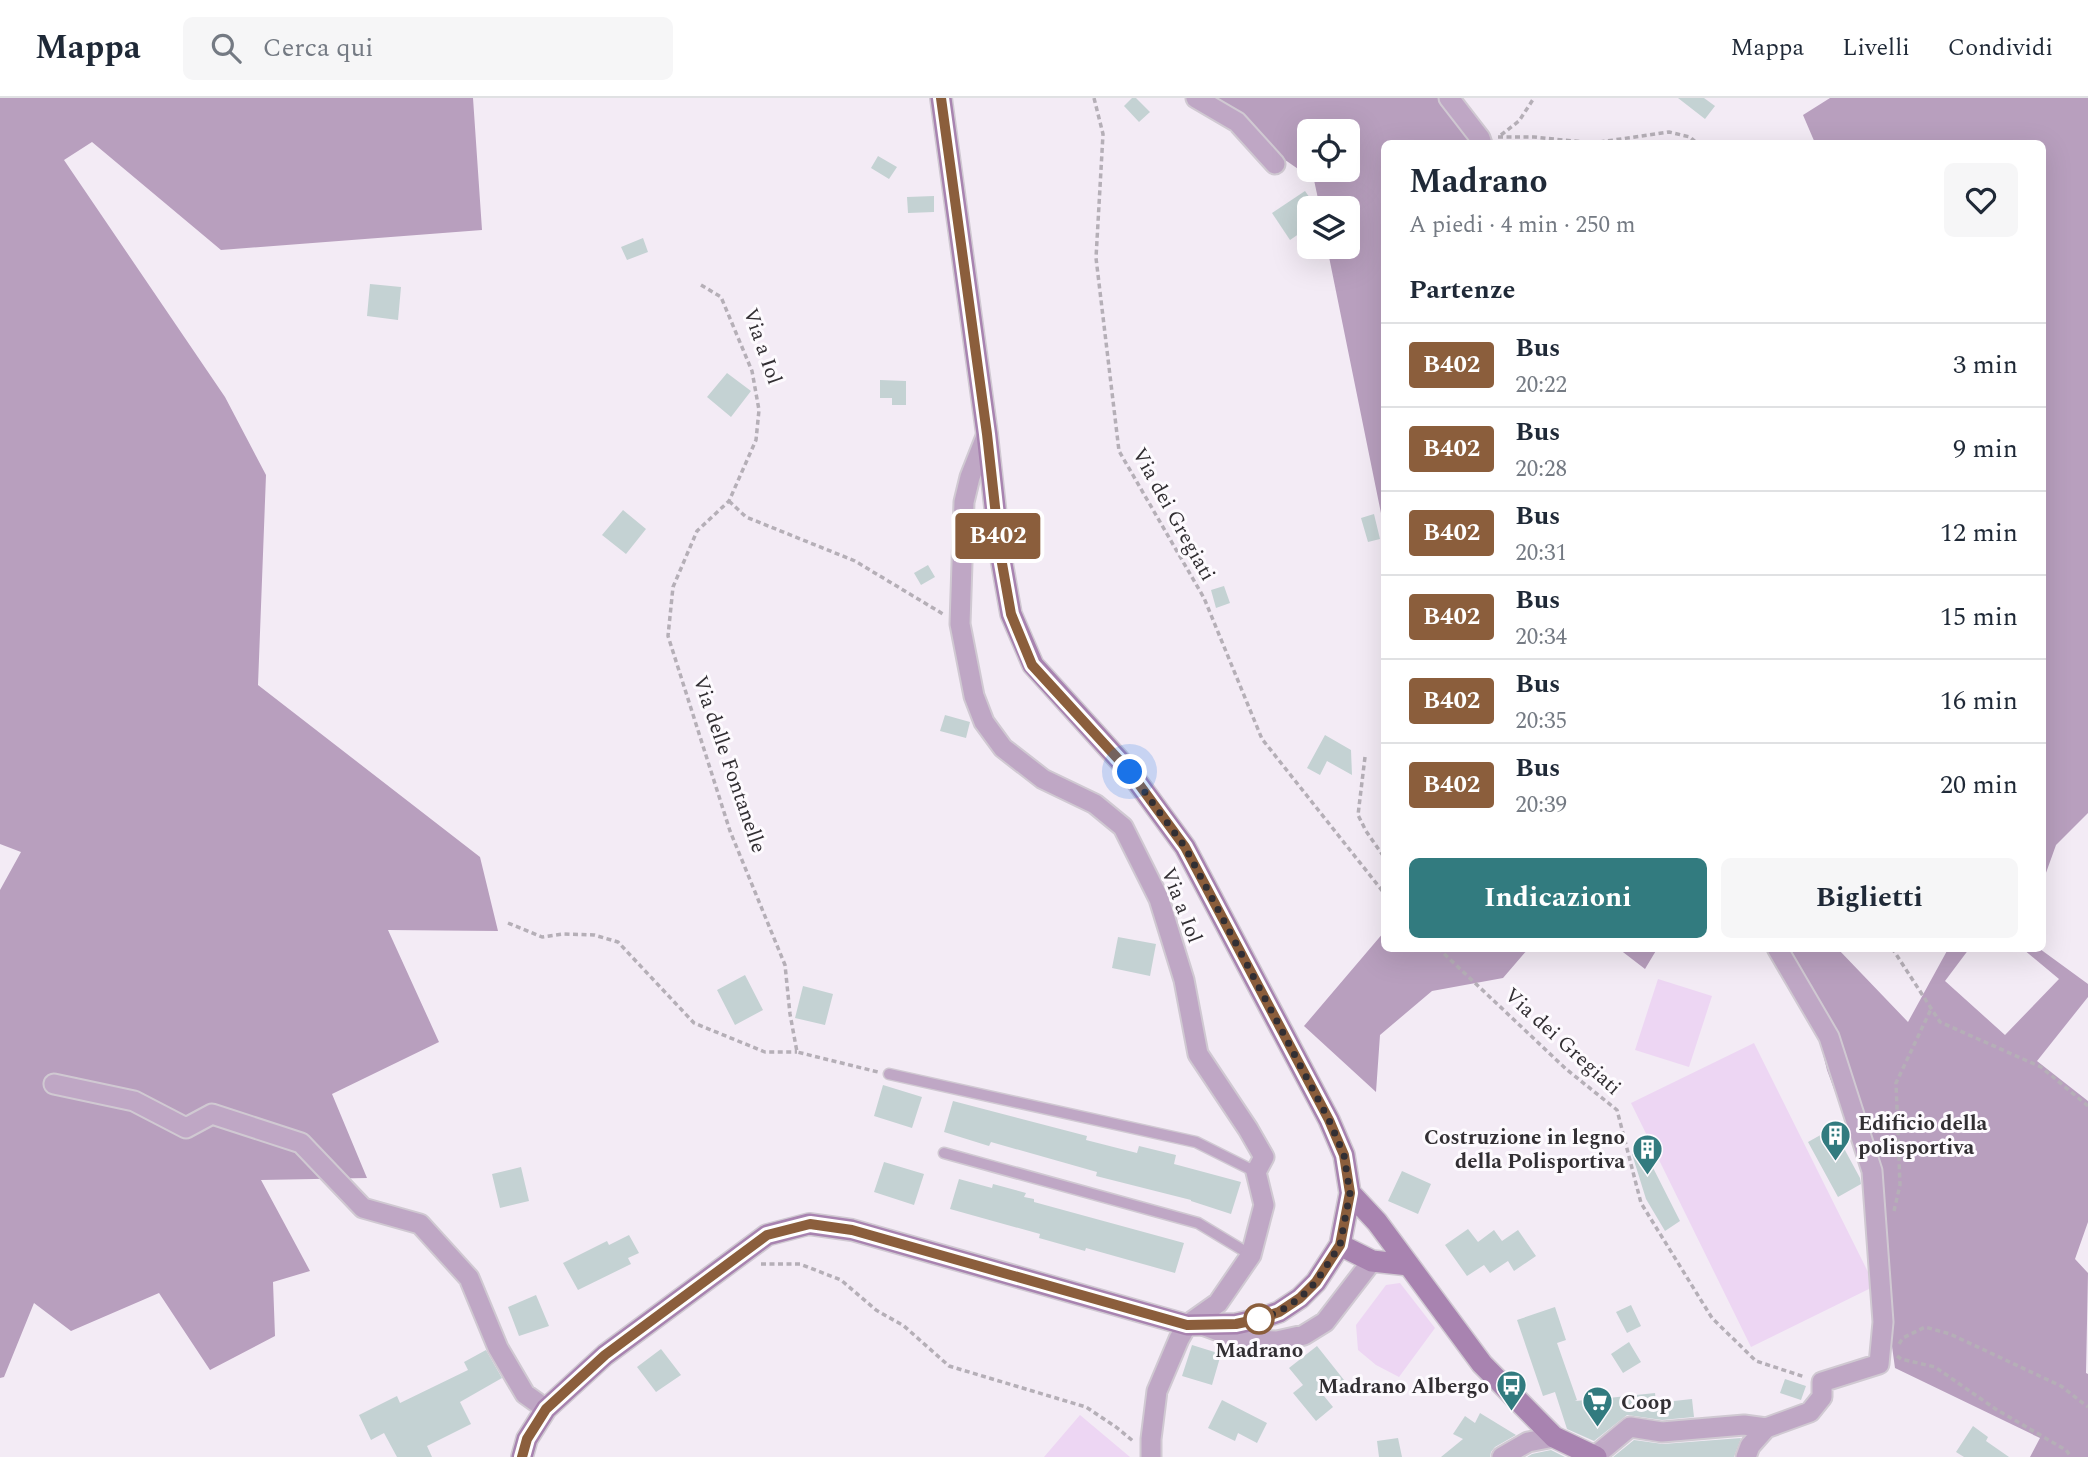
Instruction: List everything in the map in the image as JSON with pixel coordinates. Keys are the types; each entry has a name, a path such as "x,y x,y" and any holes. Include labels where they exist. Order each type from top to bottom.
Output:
{"main road":[{"path":"522,1457 527,1439 546,1409 605,1355 767,1235 810,1224 852,1230 1194,1325 1236,1324 1279,1312 1300,1298 1316,1282 1340,1245 1350,1193 1344,1155 1329,1120 1185,847 1130,772 1032,665 1011,614 1000,552 987,434 941,98"},
{"path":"1350,1193 1377,1223 1482,1364 1554,1437 1595,1457"},
{"path":"1340,1245 1373,1261 1409,1265"}],"street":[{"path":"1196,98 1237,122 1275,164"},
{"path":"1449,98 1487,139"},
{"name":"Via a Iol","path":"987,434 970,477 964,502 960,624 974,696 984,722 1003,748 1044,779 1095,804 1123,827 1159,899 1184,980 1198,1054 1264,1157 1256,1172 1264,1205 1251,1255 1218,1303 1194,1325"},
{"path":"1595,1457 1630,1427 1662,1432 1744,1426 1766,1428 1810,1412 1822,1397 1822,1382 1879,1364 1887,1348 1872,1171 1829,1037 1779,952"},
{"path":"54,1084 134,1101 186,1128 212,1114 301,1143 363,1208 420,1224 469,1278 498,1348 525,1394 546,1409"},
{"path":"1151,1457 1157,1391 1194,1325 1243,1340 1277,1341 1304,1335 1325,1322 1373,1261"},
{"path":"1746,1457 1750,1446 1766,1428"},
{"path":"1502,1457 1528,1442 1554,1437"}],"lane":[{"path":"889,1074 1196,1142 1256,1172"},
{"path":"944,1153 1198,1223 1251,1255"}],"path":[{"name":"Via dei Gregiati","path":"1094,98 1103,134 1096,258 1119,451 1204,598 1262,739 1381,889"},
{"path":"1487,139 1519,121 1534,98"},
{"path":"1614,140 1669,132 1693,140"},
{"path":"1487,139 1534,137 1564,140"},
{"name":"Via a Iol","path":"701,285 722,297 752,370 760,410 756,440 729,501"},
{"path":"729,501 746,517 855,561 960,624"},
{"name":"Via delle Fontanelle","path":"729,501 697,531 673,587 668,636 730,831 785,965 797,1052"},
{"path":"1365,757 1358,815 1381,853"},
{"path":"508,923 542,937 594,934 618,942 694,1023 765,1052 797,1052 889,1074"},
{"name":"Via dei Gregiati","path":"1442,952 1566,1069 1617,1110 1641,1203 1712,1318 1756,1361 1822,1382"},
{"path":"1895,952 1940,1023 2041,1067 2088,1106"},
{"path":"1892,1218 1900,1185 1896,1083 1931,1009"},
{"path":"754,1266 766,1263 800,1264 841,1280 876,1310 904,1326 949,1366 1086,1407 1116,1427 1151,1457"},
{"path":"2071,1457 2066,1450 1997,1410 1935,1367 1901,1359 1887,1348 1925,1326 1950,1334 2061,1386 2088,1407"}],"shaded area":[{"path":"0,98 473,98 482,230 221,250 92,142 64,160 225,397 266,475 258,685 480,857 498,931 388,930 439,1042 332,1094 367,1178 261,1180 310,1271 273,1282 275,1336 210,1370 159,1293 71,1331 34,1303 4,1377 0,1378 0,890 21,852 0,844"},
{"path":"1196,98 1456,98 1487,140 1381,140 1381,513 1329,259 1360,259 1360,196 1317,196 1314,182 1360,182 1360,119 1297,119 1297,168"},
{"path":"1830,98 2088,98 2088,813 2056,845 2046,873 2046,140 1814,140 1803,115"},
{"path":"1381,936 1381,952 1525,952 1503,978 1432,991 1380,1035 1376,1092 1304,1026"},
{"path":"1623,952 1655,952 1645,969"},
{"path":"1790,952 1841,952 1908,1022 1946,952 1967,952 1945,981 2005,1035 2059,979 2027,952 2044,952 2088,984 2088,997 2037,1061 2088,1101 2088,1222 2075,1259 2088,1273 2088,1457 2030,1457 2040,1438 1895,1368 1870,1186 1827,1070 1809,997"},
{"path":"1658,979 1712,996 1689,1067 1635,1050"},
{"path":"1754,1043 1875,1286 1751,1347 1631,1103"},
{"path":"1400,1283 1435,1328 1399,1377 1376,1365 1358,1350 1356,1325 1386,1285"},
{"path":"1080,1415 1130,1457 1044,1457"}],"building":[{"path":"1132,98 1136,98 1150,112 1139,122 1124,106"},
{"path":"1678,98 1704,98 1715,106 1705,119"},
{"path":"878,156 897,167 889,179 871,168"},
{"path":"934,196 934,212 908,213 907,197"},
{"path":"1297,196 1297,235 1290,240 1272,213"},
{"path":"643,238 648,252 627,260 621,247"},
{"path":"370,284 401,287 398,320 367,316"},
{"path":"727,373 751,391 731,417 707,397"},
{"path":"880,380 906,381 906,405 892,405 892,398 880,398"},
{"path":"623,510 646,529 626,554 602,535"},
{"path":"1374,514 1380,539 1368,542 1361,518"},
{"path":"928,565 935,577 921,585 914,573"},
{"path":"1224,586 1230,603 1216,608 1211,590"},
{"path":"945,715 970,722 966,738 940,731"},
{"path":"1325,735 1351,750 1352,775 1327,761 1320,775 1307,768"},
{"path":"1118,937 1156,944 1150,976 1112,968"},
{"path":"745,975 763,1010 735,1025 717,990"},
{"path":"803,986 833,994 825,1025 795,1018"},
{"path":"883,1085 922,1097 912,1128 874,1116"},
{"path":"953,1101 1087,1136 1086,1140 1137,1153 1139,1146 1176,1155 1174,1164 1241,1182 1231,1214 1191,1200 1096,1176 1097,1172 991,1142 989,1146 944,1132"},
{"name":"Edificio della polisportiva","path":"1833,1128 1861,1184 1838,1197 1808,1142"},
{"name":"Costruzione in legno della Polisportiva","path":"1644,1150 1680,1221 1665,1231 1646,1199 1632,1154"},
{"path":"884,1162 924,1174 914,1205 874,1192"},
{"path":"521,1167 529,1201 500,1208 492,1174"},
{"path":"1402,1171 1431,1184 1418,1214 1388,1201"},
{"path":"959,1179 1026,1193 1024,1197 1034,1199 1034,1202 1184,1243 1175,1273 1039,1238 1040,1234 950,1209"},
{"path":"1468,1229 1478,1242 1494,1230 1502,1241 1518,1230 1536,1256 1514,1271 1508,1261 1490,1273 1484,1265 1467,1276 1445,1245"},
{"path":"629,1235 639,1253 628,1258 631,1264 578,1290 563,1263 607,1241 609,1245"},
{"path":"536,1295 549,1326 519,1336 508,1307"},
{"path":"1631,1305 1641,1326 1627,1333 1616,1312"},
{"path":"1555,1307 1566,1340 1557,1343 1577,1400 1575,1401 1586,1400 1587,1403 1599,1399 1655,1393 1656,1403 1692,1399 1694,1417 1662,1420 1627,1415 1594,1441 1567,1429 1555,1392 1543,1396 1517,1320"},
{"path":"1629,1342 1641,1362 1623,1373 1611,1354"},
{"path":"1192,1345 1221,1354 1212,1385 1182,1376"},
{"path":"1317,1346 1344,1380 1324,1396 1333,1407 1316,1421 1293,1393 1303,1385 1289,1368"},
{"path":"661,1349 681,1375 656,1392 637,1367"},
{"path":"486,1350 502,1378 460,1402 471,1424 427,1446 432,1457 397,1457 384,1433 371,1440 359,1415 397,1396 400,1403 468,1370 464,1362"},
{"path":"1785,1379 1806,1386 1801,1400 1780,1393"},
{"path":"1222,1400 1267,1423 1257,1443 1238,1433 1235,1441 1208,1428"},
{"path":"1480,1413 1516,1435 1495,1447 1490,1457 1441,1457 1463,1439 1453,1434 1465,1416 1475,1423"},
{"path":"1973,1426 1988,1437 1986,1441 2009,1457 1964,1457 1956,1452"},
{"path":"1398,1438 1402,1457 1379,1457 1377,1441"},
{"path":"1741,1438 1734,1457 1613,1457 1634,1440 1663,1444"},
{"path":"1551,1450 1565,1457 1527,1457 1532,1454"}],"bus line":[{"name":"B402","path":"522,1457 527,1439 546,1409 605,1355 767,1235 810,1224 852,1230 1187,1325 1236,1324 1279,1312 1300,1298 1316,1282 1340,1245 1350,1193 1344,1155 1329,1120 1185,847 1130,772 1032,665 1011,614 1000,552 987,434 941,98"}],"place":[{"name":"Edificio della polisportiva","path":"1835,1162"},
{"name":"Costruzione in legno della Polisportiva","path":"1648,1176"},
{"name":"Madrano","path":"1259,1319"},
{"name":"Madrano Albergo","path":"1512,1413"},
{"name":"Coop","path":"1598,1429"}],"route":[{"path":"1130,772 1185,847 1329,1120 1344,1155 1350,1193 1340,1245 1316,1282 1300,1298 1279,1312 1259,1319"}]}
